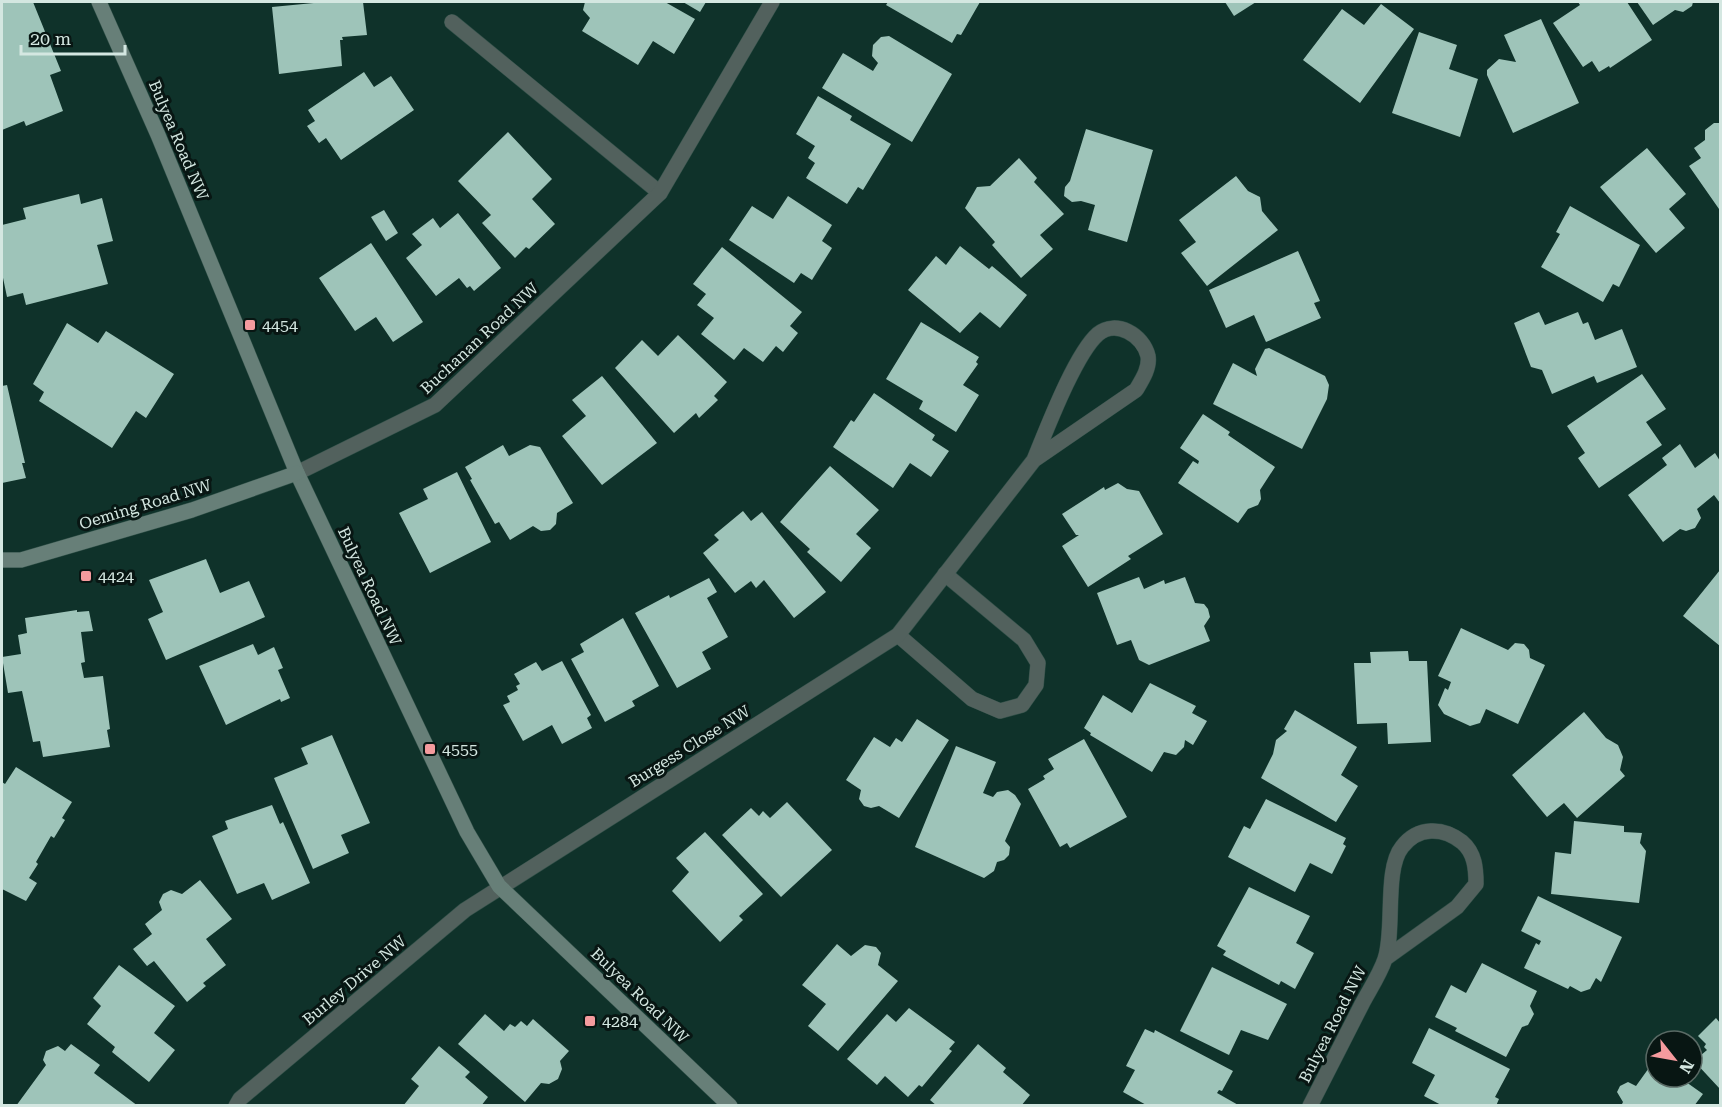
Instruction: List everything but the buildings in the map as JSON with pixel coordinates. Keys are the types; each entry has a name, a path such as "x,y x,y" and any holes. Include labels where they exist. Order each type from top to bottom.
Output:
{"street":[{"name":"Bulyea Road NW","path":"99,2 158,135 297,473 467,832 499,886 730,1106"},
{"name":"Buchanan Road NW","path":"297,473 435,405 660,193 772,2"},
{"path":"452,22 660,193"},
{"name":"Burgess Close NW","path":"499,886 898,635 1034,460 1056,405 1098,334 1111,328 1123,329 1139,339 1148,357 1146,374 1136,390 1034,460"},
{"name":"Oeming Road NW","path":"2,560 21,560 192,510 297,473"},
{"path":"898,635 972,699 1000,711 1022,705 1036,685 1038,663 1024,640 945,574"},
{"name":"Bulyea Road NW","path":"1310,1106 1386,958 1393,876 1400,849 1410,838 1422,832 1434,830 1455,836 1466,846 1474,861 1476,884 1457,907 1386,958"},
{"name":"Burley Drive NW","path":"236,1106 240,1099 456,917 499,886"}],"place":[{"name":"4454","path":"250,325"},
{"name":"4424","path":"86,576"},
{"name":"4555","path":"430,749"},
{"name":"4284","path":"590,1021"}]}
